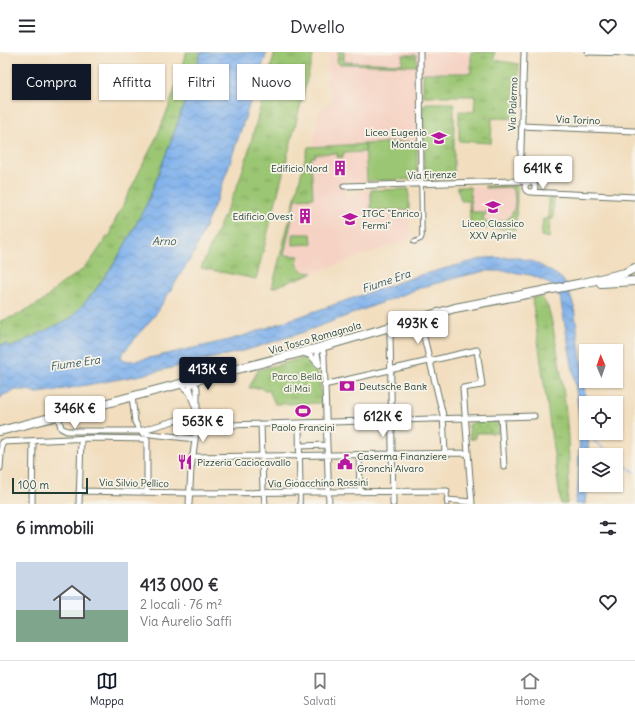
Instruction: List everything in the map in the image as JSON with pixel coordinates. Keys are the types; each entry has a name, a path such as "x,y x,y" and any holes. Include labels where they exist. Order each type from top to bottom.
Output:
{"main road":[{"path":"583,283 635,280 633,274 635,268"},
{"name":"Via Tosco Romagnola","path":"0,431 333,344 455,308 583,283 625,273 635,268"}],"street":[{"path":"414,242 421,239 422,236 420,52"},
{"name":"Via Palermo","path":"520,181 524,52"},
{"path":"588,52 635,53"},
{"name":"Via Torino","path":"521,126 635,132"},
{"path":"520,181 527,191 530,192 635,197"},
{"name":"Via Firenze","path":"344,186 520,181 530,182"},
{"path":"525,187 526,184 530,182 533,183 535,187 533,191 530,192"},
{"path":"422,325 444,420 445,453"},
{"path":"390,332 393,504"},
{"path":"324,361 327,350 333,344"},
{"path":"324,378 319,366 317,355 318,348 323,351 324,361 328,504"},
{"path":"324,385 477,350 482,385 463,388 472,503 447,502 447,491"},
{"path":"302,352 311,356 319,366"},
{"path":"189,504 192,457 202,378"},
{"path":"197,412 190,388 191,381 195,383 198,401"},
{"path":"180,384 192,396"},
{"path":"132,396 135,422 147,439 147,492"},
{"path":"141,432 197,412"},
{"path":"58,416 61,428 67,431 141,432 195,439"},
{"path":"197,426 444,420 534,416"},
{"path":"500,417 504,467"},
{"path":"299,423 300,504"},
{"path":"261,424 263,490 265,504"},
{"path":"0,468 2,442 81,438 147,439"},
{"path":"79,504 81,438"},
{"path":"32,504 33,440"},
{"path":"299,446 327,445"},
{"path":"192,457 468,453"},
{"path":"360,455 360,491"},
{"name":"Via Silvio Pellico","path":"79,491 189,493"},
{"name":"Via Gioacchino Rossini","path":"189,493 447,491"}],"shaded area":[{"path":"330,52 471,52 471,73 417,73 417,141 365,144 367,181 344,182 345,197 355,197 360,190 409,189 410,240 374,251 272,288 308,147 313,147 319,112 322,108 332,102 332,94 327,84 329,71 326,71"},
{"name":"Liceo Classico XXV Aprile","path":"517,186 516,229 466,228 470,222 469,201 461,201 457,187"}],"green space":[{"path":"186,52 201,52 197,64 182,64"},
{"path":"275,52 314,52 305,87 305,64 272,64"},
{"path":"338,52 344,52 344,62 402,64 403,55 416,55 417,66 339,64 337,62"},
{"path":"471,52 495,52 494,60 519,64 517,119 492,118 491,143 459,141 459,111 474,112 475,96 423,96 423,73 471,73"},
{"path":"173,94 173,100 185,100 148,201 115,262 94,292 71,318 12,347 7,344 0,345 0,321 15,316 43,301 60,285 78,273 91,261 107,237 111,235 111,229 157,136"},
{"path":"262,100 302,100 256,279 201,268 238,184"},
{"name":"Liceo Eugenio Montale","path":"426,103 453,103 454,105 454,177 452,179 426,180 424,177 424,151 428,149 424,142 423,106"},
{"path":"417,141 417,179 367,181 365,144"},
{"path":"365,144 366,152 343,153 343,157 337,157 337,153 315,154 315,157 311,157 313,198 296,199 284,255 299,256 298,266 300,269 305,272 313,273 272,288 308,147"},
{"path":"485,186 517,186 516,229 466,228 470,222 469,201 461,201 457,187 470,187 471,212 487,212 483,218 488,223 505,220 512,213 515,198 513,190 510,187 485,188"},
{"path":"409,189 409,210 371,210 371,190"},
{"path":"549,198 554,198 553,219 550,219 549,238 541,236 543,219 548,219"},
{"path":"293,234 311,234 312,244 293,245"},
{"path":"541,296 548,307 551,318 566,411 569,458 567,504 561,504 532,298"},
{"name":"Parco Bella di Mai","path":"307,358 311,361 317,371 320,385 321,403 275,404 269,390 263,390 262,388 249,388 258,370"},
{"path":"498,421 499,433 475,433 475,439 470,439 470,424 475,422"}],"water":[{"name":"Arno","path":"201,52 267,52 263,64 237,64 237,100 251,100 221,189 194,253 155,315 122,354 121,358 128,361 140,360 225,341 417,276 485,258 516,257 534,262 557,275 563,280 569,292 574,307 579,344 579,388 584,388 585,396 579,396 579,416 575,382 560,297 551,285 543,280 531,275 506,271 485,271 423,287 304,332 247,350 137,376 53,391 37,393 28,390 16,390 3,395 0,399 0,345 7,344 12,347 71,318 94,292 115,262 148,201 185,100 229,100 229,64 197,64"},
{"name":"Arno","path":"579,440 589,440 588,448 579,448"},
{"name":"Arno","path":"579,456 579,492 586,492 585,504 575,504 578,487"}],"waterway":[{"path":"593,440 603,448"},
{"path":"623,463 634,472"}],"place":[{"name":"Liceo Eugenio Montale","path":"439,138"},
{"name":"Edificio Nord","path":"340,168"},
{"name":"Liceo Classico XXV Aprile","path":"493,207"},
{"name":"Edificio Ovest","path":"305,216"},
{"name":"ITGC \"Enrico Fermi\"","path":"350,219"},
{"name":"Deutsche Bank","path":"347,386"},
{"name":"Paolo Francini","path":"303,411"},
{"name":"Pizzeria Caciocavallo","path":"185,462"},
{"name":"Caserma Finanziere Gronchi Alvaro","path":"345,462"}],"water label":[{"name":"Fiume Era","path":"386,281"},
{"name":"Fiume Era","path":"75,363"}]}
